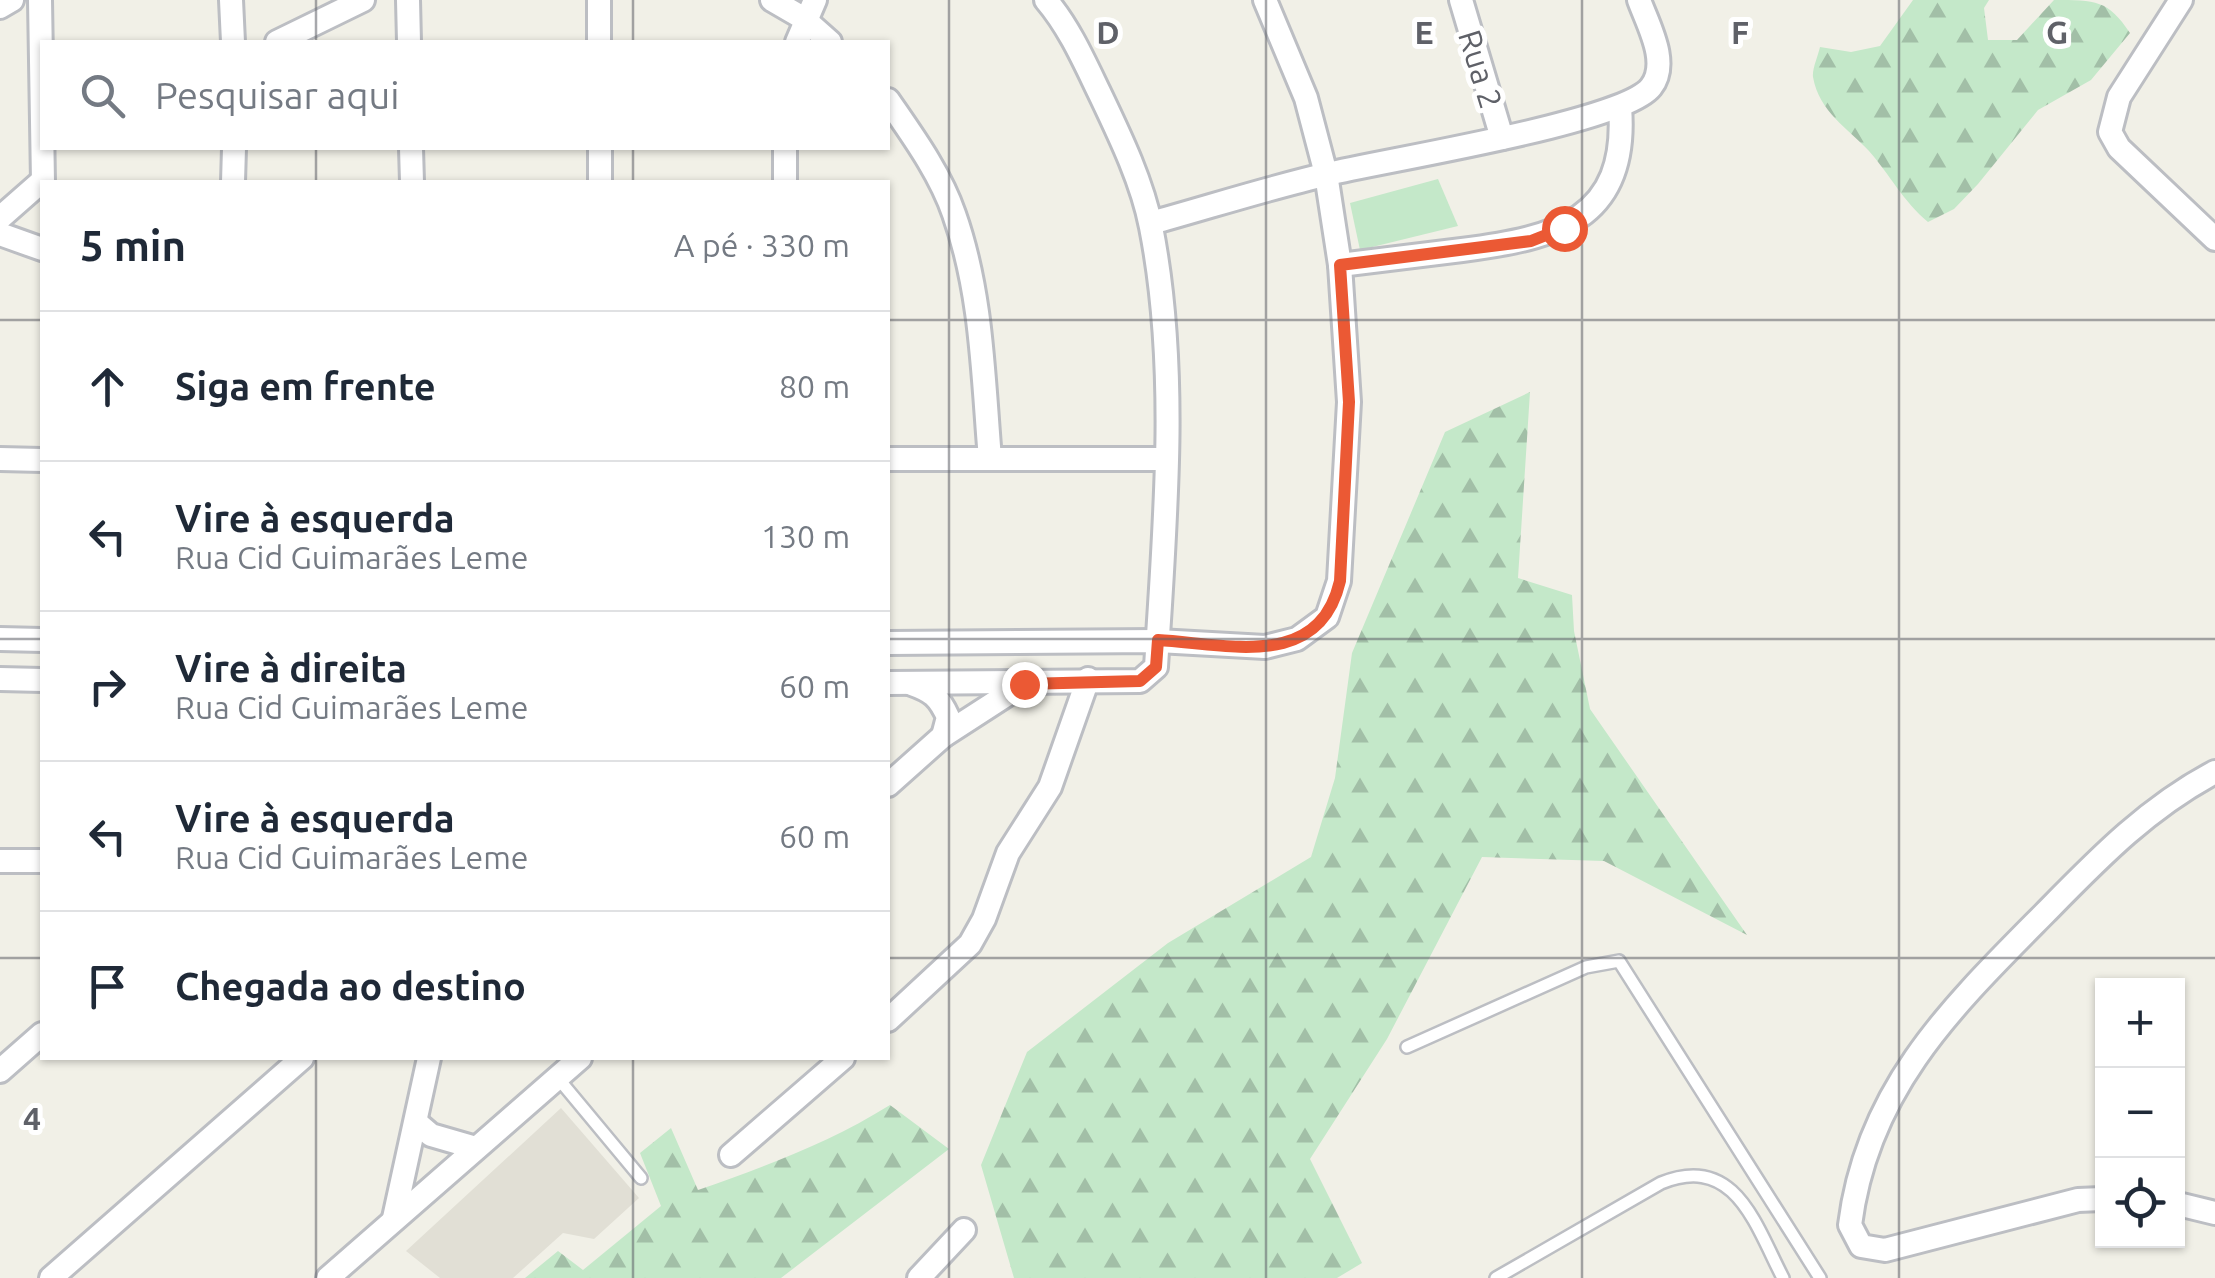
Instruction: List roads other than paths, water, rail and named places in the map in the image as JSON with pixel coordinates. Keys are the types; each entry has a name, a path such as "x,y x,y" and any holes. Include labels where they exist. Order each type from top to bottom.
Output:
{"street":[{"path":"0,7 12,0"},
{"path":"40,0 40,40"},
{"path":"231,0 233,40"},
{"path":"281,40 364,0"},
{"path":"408,0 409,40"},
{"path":"599,0 599,40"},
{"path":"772,0 809,9 829,40"},
{"path":"898,683 1140,681 1156,667 1165,458 1162,303 1150,223 1112,120 1079,51 1046,0"},
{"path":"890,643 1158,640 1265,647 1314,631 1334,604 1340,581 1349,402 1340,265 1326,174 1306,98 1265,0"},
{"name":"Rua 2","path":"1461,0 1502,138"},
{"path":"1150,223 1326,174 1502,138 1624,106 1654,83 1658,70 1658,54 1639,0"},
{"path":"2181,0 2120,97 2110,132 2119,148 2215,239"},
{"path":"797,40 809,9"},
{"path":"890,103 954,211 977,300 990,459"},
{"path":"1340,265 1531,241 1564,228 1585,212 1617,165 1624,106"},
{"path":"42,150 42,180"},
{"path":"234,150 234,180"},
{"path":"411,150 412,180"},
{"path":"600,150 600,180"},
{"path":"785,150 785,180"},
{"path":"0,218 40,184"},
{"path":"0,234 40,248"},
{"path":"890,459 1165,458"},
{"path":"0,460 40,460"},
{"path":"0,639 40,640"},
{"path":"0,679 40,680"},
{"path":"890,1018 970,944 984,919 1008,853 1050,787 1088,679"},
{"path":"898,683 933,691 948,717 943,736"},
{"path":"890,783 943,736 1024,684"},
{"path":"2095,1199 2078,1200 1885,1250 1861,1246 1850,1224 1872,1138 1890,1094 1947,1012 2112,845 2156,806 2215,772"},
{"path":"0,861 40,861"},
{"path":"0,1071 40,1036"},
{"path":"51,1278 300,1060"},
{"path":"394,1218 429,1060"},
{"path":"328,1278 578,1060"},
{"path":"731,1154 842,1060"},
{"path":"417,1123 431,1135 476,1148"},
{"path":"2185,1206 2215,1212"},
{"path":"919,1278 964,1230"}],"lane":[{"path":"1407,1047 1586,968 1619,960 1820,1278"},
{"path":"557,1077 641,1178"},
{"path":"1496,1278 1682,1174 1704,1174 1729,1186 1746,1208 1784,1278"}]}
